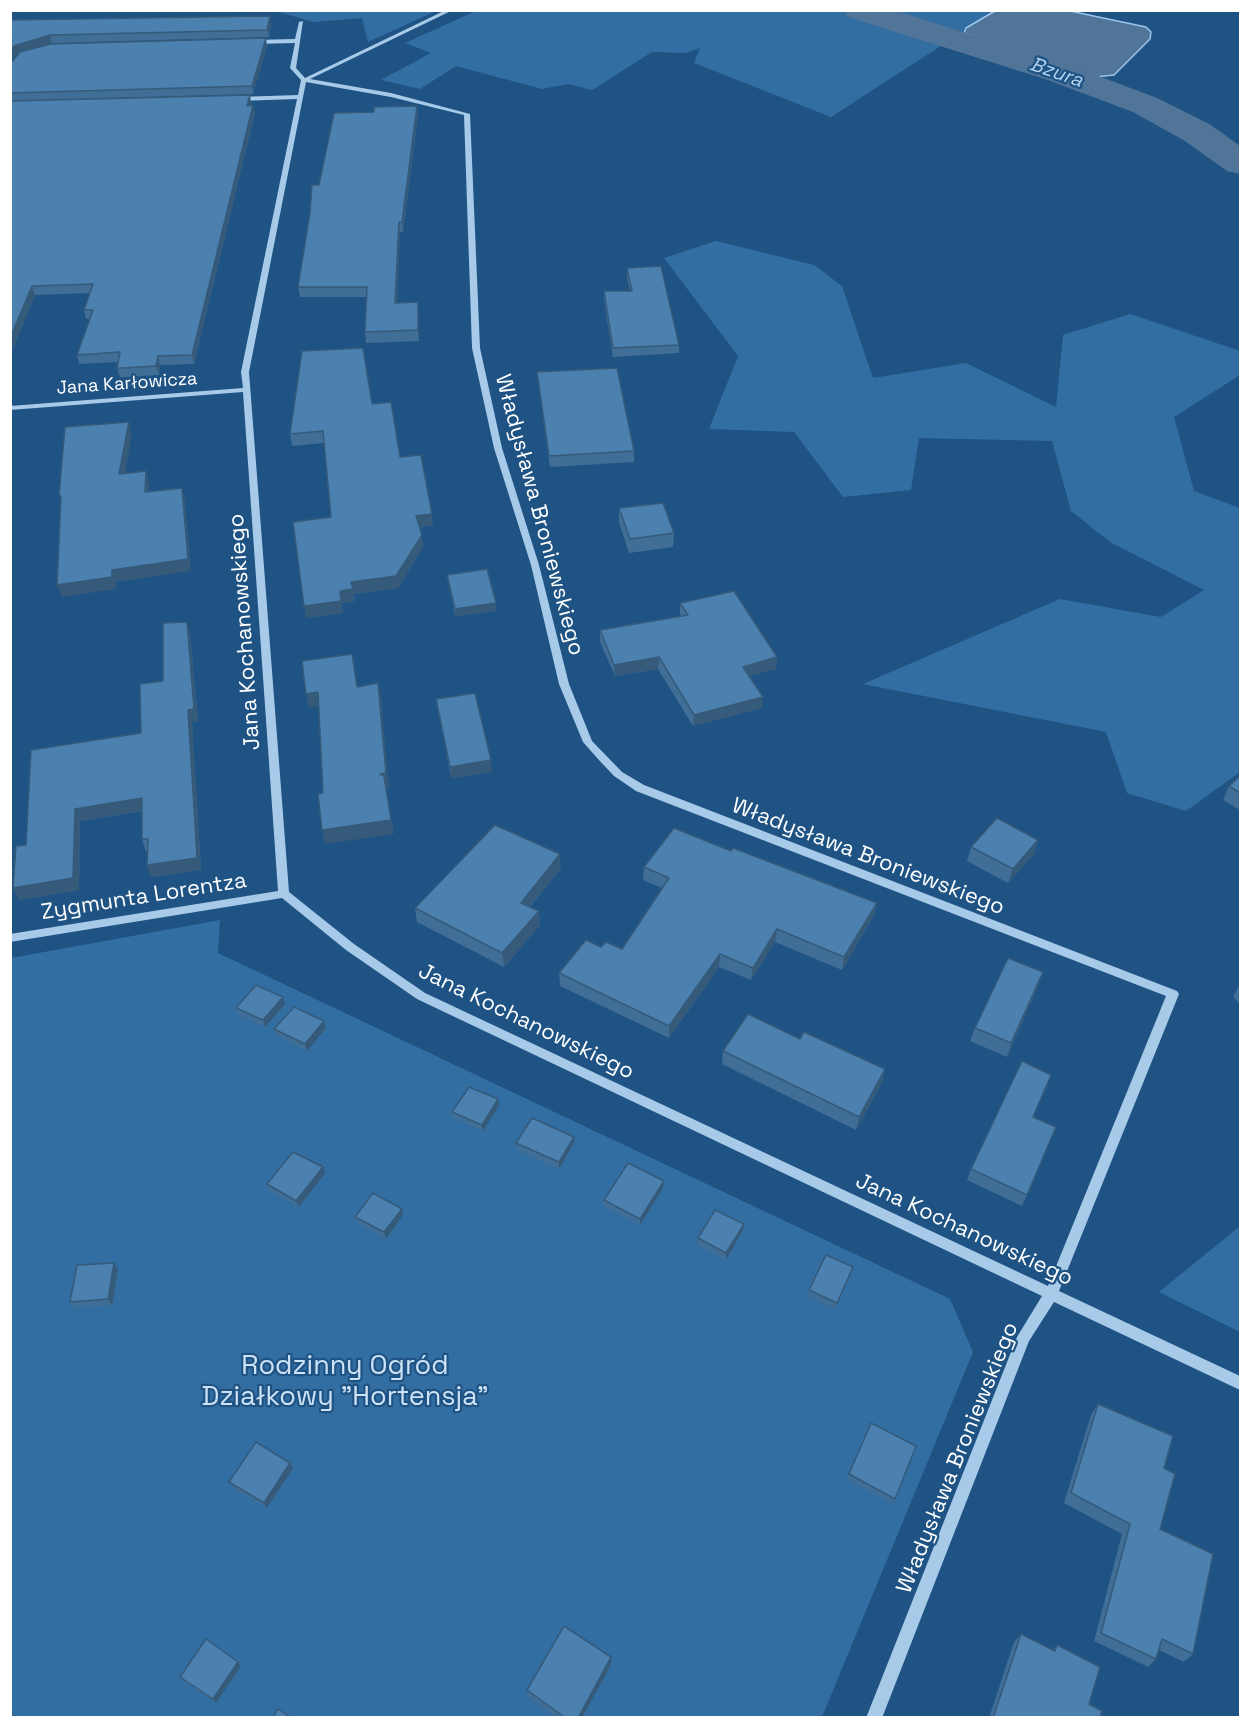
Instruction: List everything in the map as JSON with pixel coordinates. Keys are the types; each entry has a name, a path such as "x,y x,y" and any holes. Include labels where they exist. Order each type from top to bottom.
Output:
{"street":[{"path":"301,22 293,68 304,80 451,10"},
{"path":"250,42 296,41"},
{"name":"Jana Kochanowskiego","path":"304,80 244,372 284,894 350,947 421,996 1240,1383"},
{"name":"Władysława Broniewskiego","path":"304,80 391,95 467,114 476,348 498,448 534,565 561,674 579,724 588,742 600,757 618,774 640,788 1173,994 1052,1293 1024,1337 874,1718"},
{"path":"231,99 301,97"},
{"name":"Jana Karłowicza","path":"10,408 246,390"},
{"name":"Zygmunta Lorentza","path":"10,938 284,894"}],"green space":[{"path":"276,11 436,11 368,42 362,18 313,22"},
{"path":"476,11 995,11 831,117 694,63 700,48 685,53 652,52 592,90 568,84 542,89 456,66 420,89 381,80 431,53 405,43"},
{"path":"716,241 814,265 842,286 873,378 966,363 1056,407 1063,335 1130,314 1240,351 1240,375 1174,417 1194,491 1240,508 1240,772 1186,811 1127,793 1106,732 863,684 1060,599 1161,617 1204,590 1110,542 1071,511 1052,441 919,438 911,490 843,497 794,432 709,429 738,356 664,258"},
{"name":"Rodzinny Ogród Działkowy \"Hortensja\"","path":"220,920 218,953 950,1299 973,1352 822,1717 11,1718 11,958"},
{"path":"1240,1226 1240,1332 1159,1292"}],"shaded area":[{"path":"995,11 1070,11 1146,27 1151,32 1150,39 1114,75 1096,77 964,33 966,28"}],"building":[{"path":"270,16 267,30 50,35 14,46 10,51 10,40 12,40 10,39 10,20"},
{"path":"266,38 252,86 10,93 10,64 20,52 50,44"},
{"path":"250,95 247,106 253,105 192,355 158,356 156,366 117,368 120,352 77,355 93,310 84,310 93,284 32,286 10,338 10,101"},
{"path":"417,106 402,222 399,222 395,303 418,302 418,330 365,332 367,287 298,287 310,213 312,185 319,185 334,113 374,112 374,107"},
{"path":"661,266 679,345 613,348 604,291 632,291 627,268"},
{"path":"363,348 372,404 391,402 400,457 421,455 432,514 416,516 422,535 396,576 351,582 353,589 340,591 341,601 304,606 293,522 331,517 323,431 290,434 302,351"},
{"path":"617,368 634,451 549,456 537,372"},
{"path":"129,422 119,474 146,471 145,492 182,488 188,559 112,570 112,577 57,585 61,496 59,496 65,427"},
{"path":"663,503 674,533 630,539 619,508"},
{"path":"487,569 496,603 455,609 447,575"},
{"path":"734,591 777,657 743,667 763,697 694,715 659,657 614,665 600,630 688,615 680,603"},
{"path":"187,622 194,709 188,710 197,858 147,865 148,839 142,839 142,798 75,809 73,878 13,888 16,846 26,845 31,750 141,733 140,684 163,681 163,623"},
{"path":"352,654 357,687 378,683 386,773 380,774 384,776 391,820 322,830 318,794 323,793 318,692 306,694 302,661"},
{"path":"475,693 491,760 450,767 436,699"},
{"path":"1240,776 1240,793 1229,786"},
{"path":"997,818 1038,840 1013,869 971,847"},
{"path":"495,825 560,854 521,903 539,911 502,953 415,908"},
{"path":"674,828 731,851 733,848 877,903 844,957 777,929 753,968 720,954 669,1026 559,973 586,940 601,947 606,942 622,949 669,878 644,867"},
{"path":"1008,958 1043,972 1011,1043 975,1028"},
{"path":"256,985 283,997 263,1020 236,1008"},
{"path":"294,1007 324,1021 305,1044 274,1029"},
{"path":"748,1014 800,1039 804,1032 885,1069 859,1117 723,1051"},
{"path":"1022,1061 1051,1075 1033,1117 1056,1127 1027,1195 971,1169"},
{"path":"469,1087 498,1099 482,1125 452,1112"},
{"path":"532,1118 574,1137 559,1162 516,1143"},
{"path":"293,1152 323,1167 296,1201 267,1184"},
{"path":"628,1163 664,1181 640,1219 604,1200"},
{"path":"373,1193 402,1209 384,1232 355,1217"},
{"path":"715,1210 744,1224 726,1253 698,1238"},
{"path":"826,1255 853,1267 837,1303 809,1290"},
{"path":"114,1263 108,1299 70,1302 77,1265"},
{"path":"1098,1404 1173,1436 1164,1468 1175,1474 1160,1529 1213,1554 1193,1654 1162,1639 1156,1659 1101,1633 1130,1524 1071,1493"},
{"path":"871,1423 916,1446 895,1499 849,1474"},
{"path":"256,1442 290,1463 264,1503 229,1482"},
{"path":"564,1626 611,1657 578,1718 566,1718 527,1690"},
{"path":"1021,1634 1055,1651 1057,1645 1100,1667 1089,1704 1102,1711 1100,1718 993,1718"},
{"path":"206,1639 238,1662 213,1699 180,1677"},
{"path":"278,1709 291,1718 273,1718"}],"waterway":[{"name":"Bzura","path":"859,10 1060,73 1145,105 1198,133 1240,163"}]}
